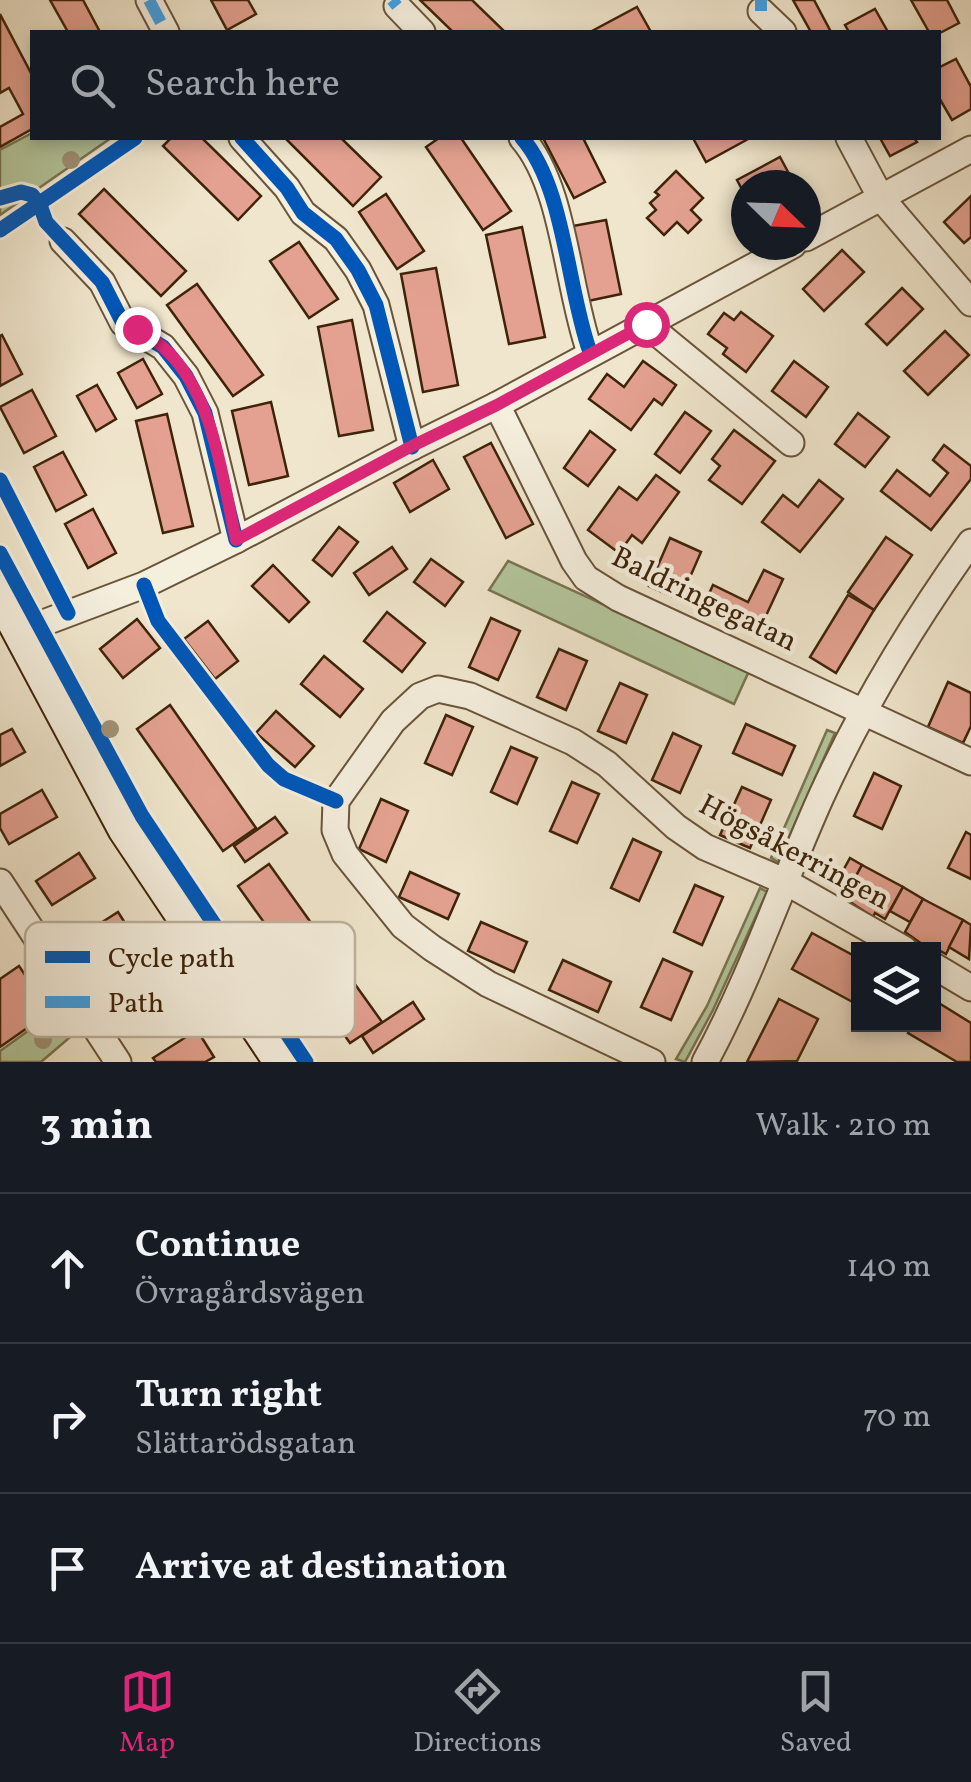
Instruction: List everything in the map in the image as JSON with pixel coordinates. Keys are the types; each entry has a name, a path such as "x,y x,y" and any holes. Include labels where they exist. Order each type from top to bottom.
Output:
{"street":[{"path":"149,0 165,30"},
{"path":"398,6 420,30"},
{"path":"761,11 781,30"},
{"path":"244,140 287,188 303,213 336,239 358,270 376,305 412,446"},
{"path":"523,140 550,186 577,316 590,352"},
{"path":"850,140 881,198 971,303"},
{"path":"821,230 971,149"},
{"path":"63,242 102,282 122,323 163,347 186,376 205,413 236,540"},
{"path":"22,632 144,585 236,540 765,260"},
{"path":"646,324 791,442"},
{"name":"Baldringegatan","path":"497,405 586,578 618,598 971,762"},
{"path":"704,1062 756,958 862,712 970,544"},
{"path":"0,593 126,829 188,922"},
{"name":"Högsåkerringen","path":"652,1062 460,967 403,926 344,854 335,830 336,801 394,720 420,696 438,689 470,696 572,742 607,764 676,827 705,847 786,882 890,942"},
{"path":"0,882 26,922"},
{"path":"941,970 971,988"},
{"path":"102,1037 118,1062"},
{"path":"265,1037 282,1062"}],"green space":[{"path":"30,134 30,140 108,140 0,215 0,150"},
{"path":"508,561 749,671 734,704 489,590"},
{"path":"827,730 835,733 778,862 771,858"},
{"path":"760,888 767,892 713,1010 685,1062 676,1059 707,1006"},
{"path":"25,1033 25,1037 70,1037 41,1062 0,1062 0,1051"}],"building":[{"path":"50,0 83,0 99,30 67,30"},
{"path":"211,0 248,0 256,14 227,30"},
{"path":"420,0 472,0 503,30 451,30"},
{"path":"793,0 814,0 830,30 810,30"},
{"path":"911,0 947,0 959,23 941,32 928,30"},
{"path":"637,7 650,30 594,30"},
{"path":"875,9 887,30 848,30 845,25"},
{"path":"0,14 30,71 30,130 0,147 0,127 23,114 9,88 0,93"},
{"path":"956,59 971,87 971,109 952,120 941,101 941,66"},
{"path":"169,140 204,140 261,196 238,220 163,146"},
{"path":"287,140 343,140 381,177 353,206"},
{"path":"436,140 462,140 511,211 483,230 426,147"},
{"path":"544,140 584,140 605,182 574,198"},
{"path":"694,140 746,140 706,162"},
{"path":"881,140 917,142 890,156"},
{"path":"780,157 787,170 756,170"},
{"path":"676,171 703,198 691,210 701,220 688,233 677,222 664,235 647,218 656,210 650,203 659,195 655,192"},
{"path":"104,189 186,271 161,296 79,214"},
{"path":"386,194 424,251 397,269 359,212"},
{"path":"971,196 971,237 964,243 944,222"},
{"path":"606,220 621,294 588,301 573,226"},
{"path":"522,227 545,337 509,344 486,235"},
{"path":"299,242 338,299 309,318 270,261"},
{"path":"842,250 864,272 824,311 803,289"},
{"path":"436,268 458,385 423,392 401,274"},
{"path":"197,284 263,375 233,396 167,305"},
{"path":"902,288 923,309 887,345 866,324"},
{"path":"741,312 773,336 746,372 723,354 727,348 708,334 724,313 734,320"},
{"path":"352,320 373,430 339,436 318,327"},
{"path":"945,331 969,355 928,395 904,371"},
{"path":"0,336 22,374 0,386"},
{"path":"143,359 162,394 137,408 118,373"},
{"path":"643,361 676,385 662,405 654,399 631,430 589,399 607,374 624,387"},
{"path":"794,361 828,387 806,417 772,391"},
{"path":"97,385 116,419 96,431 77,396"},
{"path":"32,390 56,436 24,453 0,407"},
{"path":"271,402 288,476 249,485 232,411"},
{"path":"685,412 711,431 680,473 655,454"},
{"path":"858,413 889,437 865,467 835,444"},
{"path":"167,414 193,526 163,533 136,421"},
{"path":"734,430 775,461 742,504 709,480 720,466 712,459"},
{"path":"590,431 615,450 588,486 564,468"},
{"path":"491,443 533,524 506,538 464,457"},
{"path":"944,445 971,466 971,479 931,530 881,491 897,470 930,496 948,473 933,460"},
{"path":"63,452 86,495 56,511 34,467"},
{"path":"433,460 449,489 410,512 394,483"},
{"path":"656,475 679,492 642,543 632,535 619,553 588,530 619,487 637,500"},
{"path":"819,480 843,499 800,552 762,522 783,495 798,507"},
{"path":"93,509 116,553 88,568 65,524"},
{"path":"339,527 358,542 332,576 313,560"},
{"path":"886,537 912,555 874,610 848,592"},
{"path":"670,538 701,552 680,600 649,586"},
{"path":"392,547 407,569 369,595 354,573"},
{"path":"431,559 463,582 445,606 414,582"},
{"path":"273,565 309,602 289,622 252,586"},
{"path":"764,570 783,579 758,633 703,607 713,585 748,602"},
{"path":"848,595 874,610 836,673 810,657"},
{"path":"387,612 425,643 402,672 364,641"},
{"path":"491,618 520,631 498,680 469,667"},
{"path":"137,619 160,648 123,678 100,649"},
{"path":"208,621 238,661 215,679 184,639"},
{"path":"559,649 587,661 566,710 537,697"},
{"path":"324,656 363,689 340,717 301,684"},
{"path":"948,682 971,693 971,726 963,743 928,727"},
{"path":"620,683 647,695 626,743 598,731"},
{"path":"170,705 256,828 223,851 137,729"},
{"path":"276,711 314,746 295,767 256,733"},
{"path":"446,715 473,727 452,775 425,763"},
{"path":"746,724 795,746 782,775 733,753"},
{"path":"12,729 25,752 0,766 0,735"},
{"path":"673,733 701,746 680,793 652,780"},
{"path":"511,747 537,758 517,804 491,792"},
{"path":"874,773 901,786 882,829 854,816"},
{"path":"572,782 599,794 577,843 550,831"},
{"path":"742,787 771,800 750,848 720,835"},
{"path":"42,790 57,817 9,844 0,828 0,814"},
{"path":"381,799 408,811 386,862 359,849"},
{"path":"275,817 287,833 245,862 234,846"},
{"path":"966,832 971,835 971,879 948,868"},
{"path":"633,839 661,852 639,901 611,888"},
{"path":"79,853 95,878 52,905 36,881"},
{"path":"850,858 862,865 848,892 835,885"},
{"path":"269,864 310,922 264,922 238,886"},
{"path":"862,865 903,887 885,919 875,913 873,917 844,898"},
{"path":"410,872 459,894 448,919 399,897"},
{"path":"695,885 723,897 702,945 674,932"},
{"path":"903,887 923,899 910,922 890,911"},
{"path":"923,899 963,920 946,954 941,951 941,942 920,942 905,932"},
{"path":"118,912 124,922 102,922"},
{"path":"963,920 971,925 969,959 949,947"},
{"path":"481,922 527,942 514,972 468,951"},
{"path":"812,933 851,954 851,1001 792,969"},
{"path":"663,959 692,972 671,1020 641,1007"},
{"path":"563,960 611,982 598,1012 549,990"},
{"path":"19,966 25,975 25,1030 0,1047 0,979"},
{"path":"355,984 382,1022 350,1043 346,1037 355,1037"},
{"path":"779,999 818,1019 797,1061 747,1062"},
{"path":"413,1002 424,1019 373,1053 362,1036"},
{"path":"941,1004 971,1023 971,1062 957,1062 908,1033 941,1032"},
{"path":"186,1037 201,1037 214,1057 205,1062 156,1062 153,1058"}],"marked path":[{"path":"149,0 165,30"},
{"path":"392,0 397,6"},
{"path":"761,0 761,11"}],"cycle path":[{"path":"0,230 132,140"},
{"path":"244,140 287,188 303,213 336,239 358,270 376,305 412,447"},
{"path":"523,140 548,183 590,352"},
{"path":"0,198 21,192 32,195 46,222 102,282 123,323 163,347 186,376 205,413 236,540"},
{"path":"0,480 68,613"},
{"path":"0,553 142,816 213,922"},
{"path":"144,585 158,621 268,765 284,779 336,801"},
{"path":"289,1037 306,1062"}],"route":[{"path":"137,329 163,347 186,376 205,413 236,540 646,324"}]}
